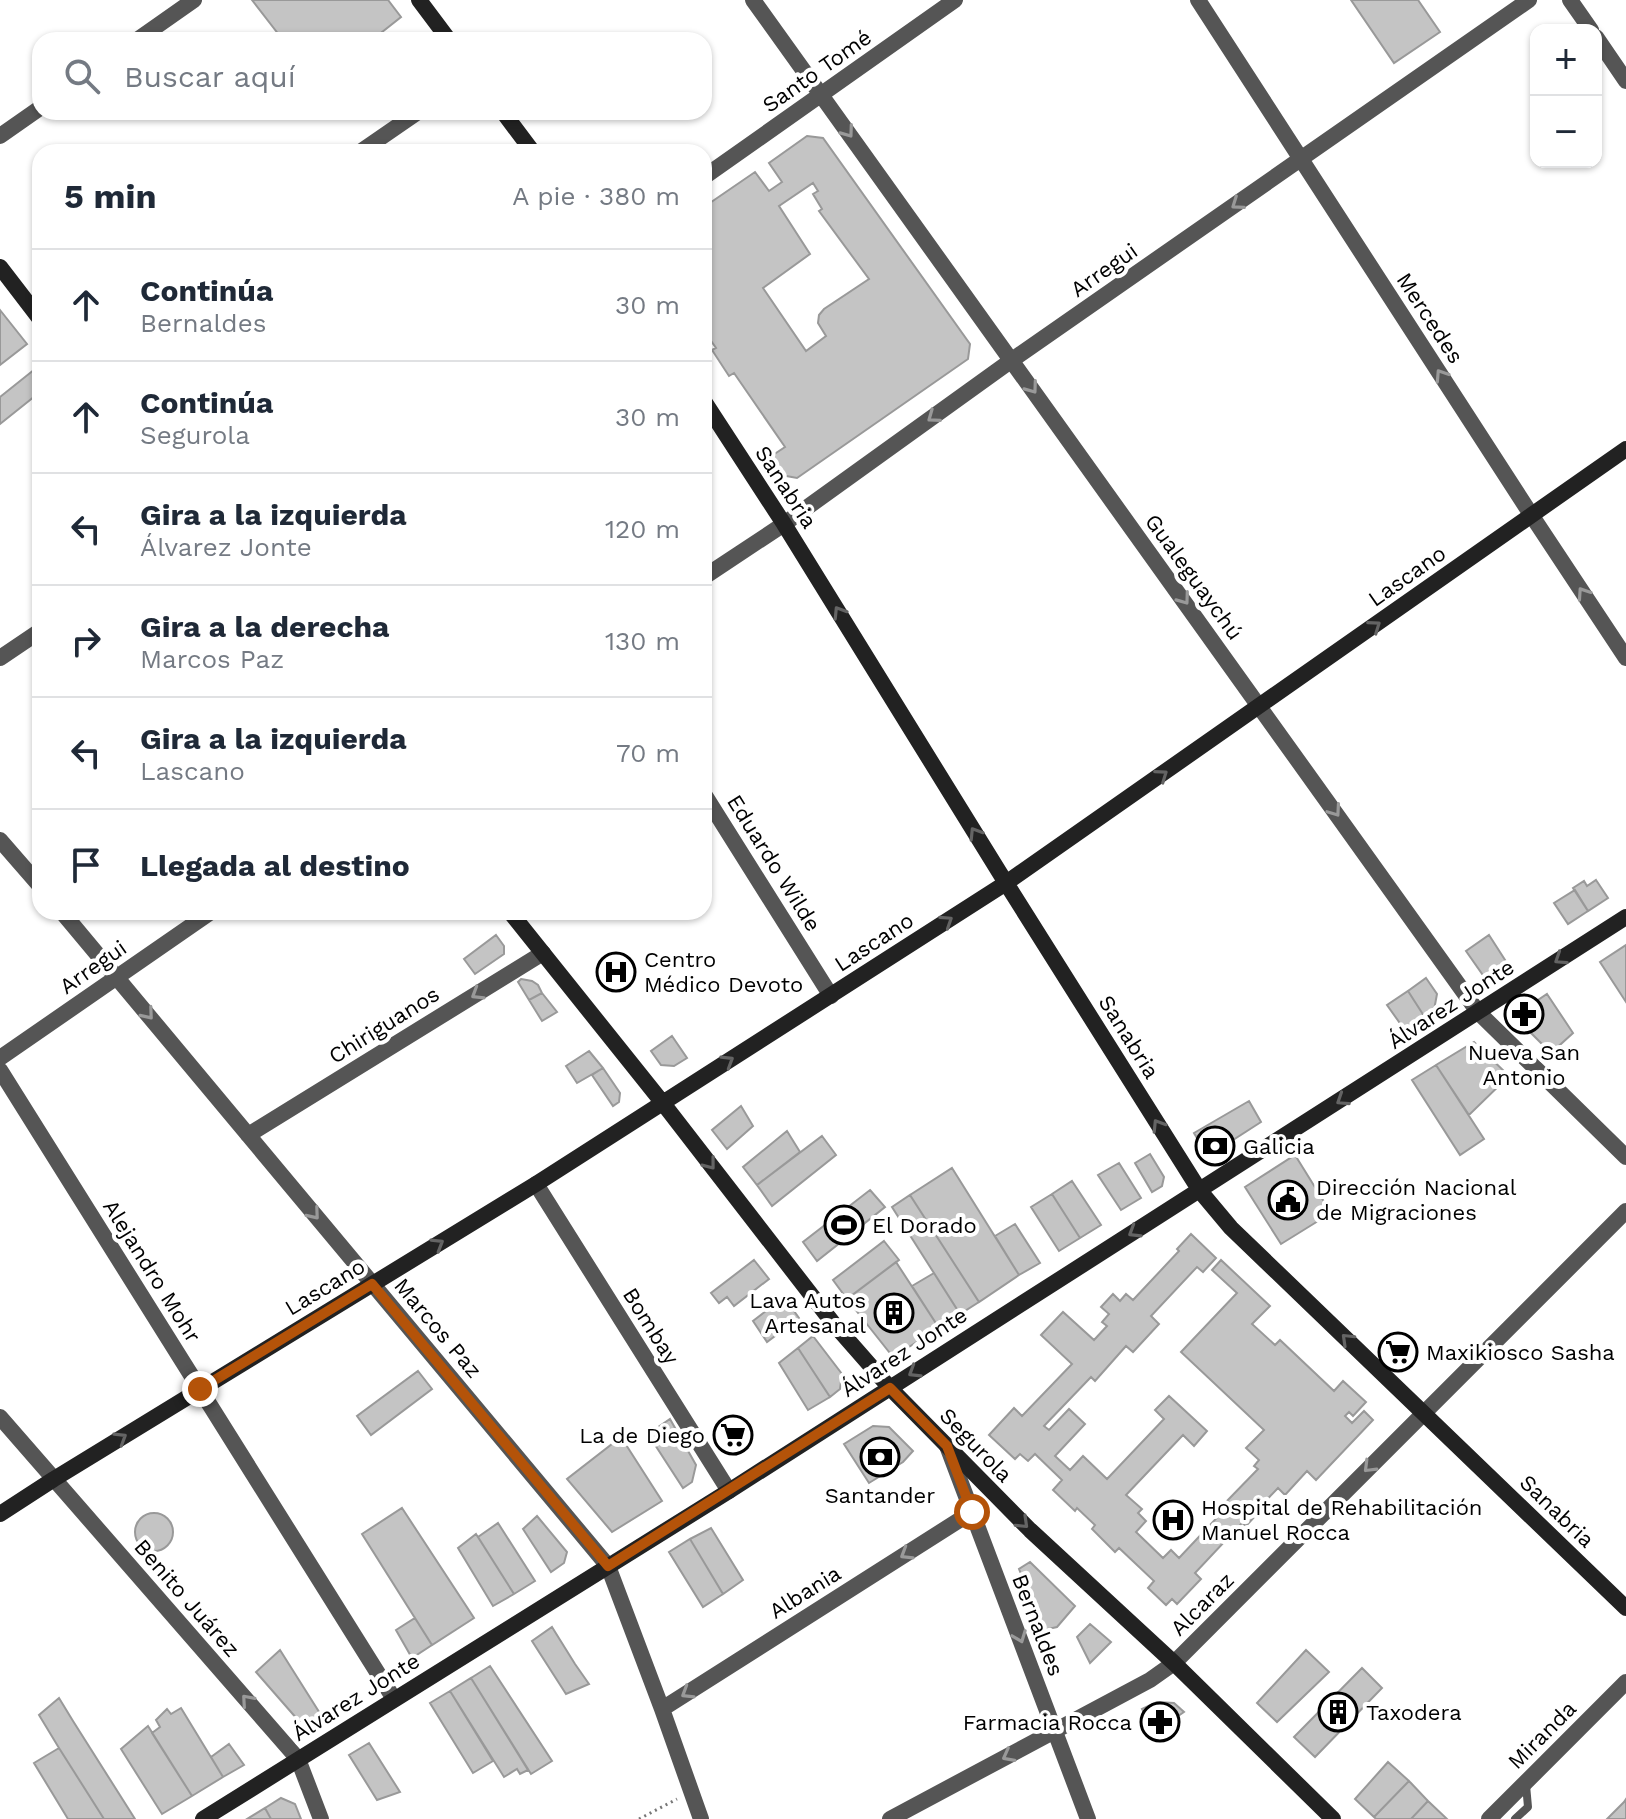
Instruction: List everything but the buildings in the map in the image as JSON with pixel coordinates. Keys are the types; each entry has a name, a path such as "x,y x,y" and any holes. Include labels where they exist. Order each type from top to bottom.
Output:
{"street":[{"path":"148,32 194,0"},
{"path":"419,0 443,32"},
{"name":"Gualeguaychú","path":"753,0 1478,1012 1626,1157"},
{"name":"Santo Tomé","path":"712,171 955,0"},
{"name":"Mercedes","path":"1198,0 1626,658"},
{"name":"Arregui","path":"712,572 1529,0"},
{"path":"1570,0 1587,24"},
{"path":"1602,46 1626,81"},
{"path":"0,136 32,114"},
{"path":"372,144 406,120"},
{"path":"509,120 527,144"},
{"path":"0,267 32,309"},
{"name":"Sanabria","path":"712,413 1200,1191 1231,1228 1626,1608"},
{"name":"Lascano","path":"0,1514 536,1184 1006,883 1626,449"},
{"path":"0,658 32,636"},
{"name":"Eduardo Wilde","path":"712,807 831,996"},
{"path":"0,840 32,877"},
{"name":"Álvarez Jonte","path":"203,1819 729,1491 1626,917"},
{"name":"Marcos Paz","path":"69,920 608,1566 701,1819"},
{"name":"Arregui","path":"0,1058 200,920"},
{"name":"Segurola","path":"516,920 833,1323 890,1388 1030,1530 1174,1663 1333,1819"},
{"name":"Chiriguanos","path":"248,1135 543,953"},
{"name":"Alejandro Mohr","path":"0,1070 394,1699"},
{"name":"Bombay","path":"536,1184 729,1491"},
{"name":"Alcaraz","path":"890,1819 1150,1680 1174,1663 1626,1211"},
{"name":"Benito Juárez","path":"0,1417 298,1759 321,1819"},
{"name":"Bernaldes","path":"947,1446 1088,1819"},
{"name":"Albania","path":"662,1709 972,1512"},
{"name":"Miranda","path":"1489,1819 1626,1682"}],"lane":[{"path":"1515,1819 1528,1807 1526,1782"}],"path":[{"path":"639,1819 691,1792"}],"place":[{"name":"Centro Médico Devoto","path":"616,972"},
{"name":"Nueva San Antonio","path":"1524,1014"},
{"name":"Galicia","path":"1215,1146"},
{"name":"Dirección Nacional de Migraciones","path":"1288,1200"},
{"name":"El Dorado","path":"844,1225"},
{"name":"Lava Autos Artesanal","path":"894,1313"},
{"name":"Maxikiosco Sasha","path":"1398,1352"},
{"name":"La de Diego","path":"733,1435"},
{"name":"Santander","path":"880,1457"},
{"name":"Hospital de Rehabilitación Manuel Rocca","path":"1173,1520"},
{"name":"Taxodera","path":"1338,1712"},
{"name":"Farmacia Rocca","path":"1160,1722"}],"route":[{"path":"200,1389 372,1284 608,1566 890,1388 947,1446 972,1512"}]}
